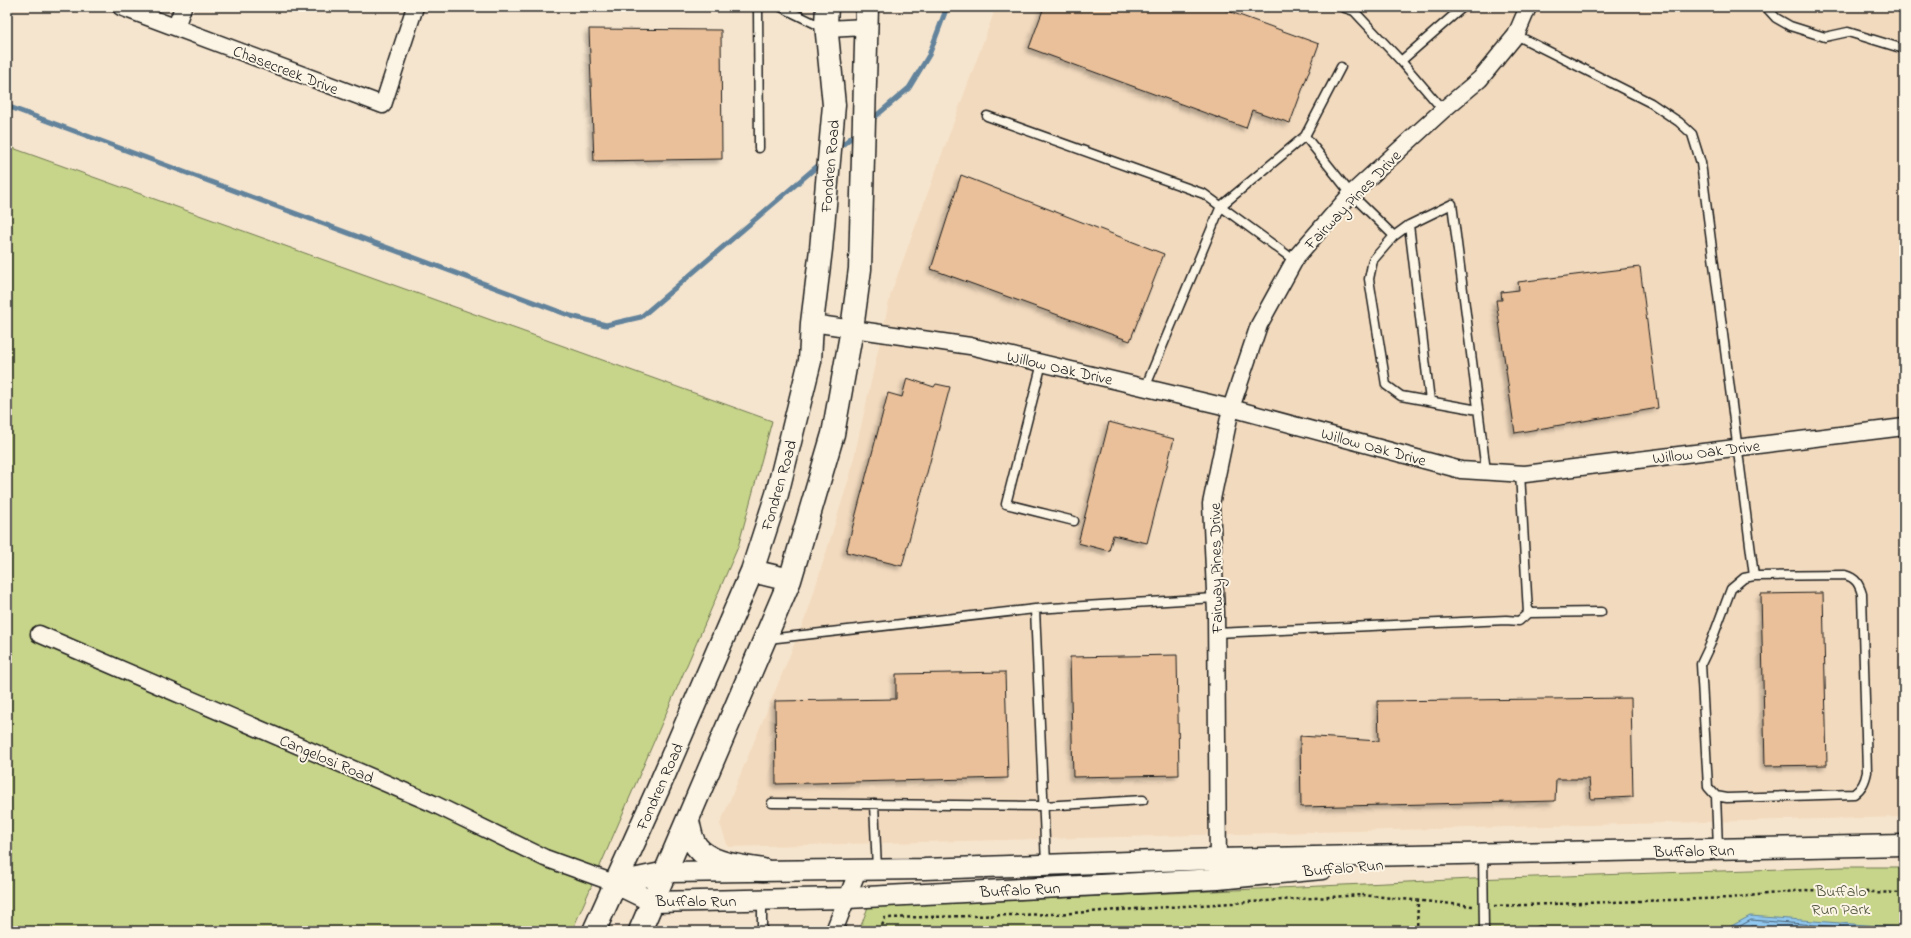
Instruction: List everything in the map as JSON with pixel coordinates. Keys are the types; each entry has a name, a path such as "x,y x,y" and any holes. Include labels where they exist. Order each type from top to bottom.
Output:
{"main road":[{"name":"Fondren Road","path":"594,931 614,883 658,789 752,571 777,494 808,368 821,249 834,105 827,29 827,7"},
{"name":"Fondren Road","path":"640,931 790,580 833,434 852,329 860,269 866,17"},
{"path":"752,571 790,580"},
{"path":"688,821 697,847 709,857 721,862 763,870"}],"street":[{"name":"Chasecreek Drive","path":"121,7 383,105 415,7"},
{"path":"176,27 183,7"},
{"name":"Fairway Pines Drive","path":"1218,879 1216,598 1211,504 1231,408 1258,325 1294,260 1352,194 1443,110 1480,79 1516,35 1528,7"},
{"path":"827,29 866,17"},
{"name":"Willow Oak Drive","path":"812,323 970,346 1231,408 1461,470 1520,473 1904,427"},
{"name":"Cangelosi Road","path":"40,634 434,804 545,858 614,883"},
{"name":"Buffalo Run","path":"614,883 666,872 878,870 1217,859 1904,845"},
{"name":"Buffalo Run","path":"614,883 653,902 847,898 1218,879 1483,854"},
{"path":"834,931 858,870"}],"lane":[{"path":"758,7 759,148"},
{"path":"781,7 827,29"},
{"path":"1342,7 1354,11 1401,60 1443,110"},
{"path":"1401,60 1463,7"},
{"path":"1766,7 1776,18 1790,26 1825,37 1848,32 1904,49"},
{"path":"1516,35 1651,104 1679,122 1692,134 1701,163 1754,576"},
{"path":"1145,388 1222,206 1305,136 1341,67"},
{"path":"987,116 1204,194 1294,260"},
{"path":"1305,136 1352,194 1394,236"},
{"path":"1478,410 1402,396 1386,385 1369,279 1373,260 1394,236 1409,225 1452,204 1486,471"},
{"path":"1409,225 1430,401"},
{"path":"1042,363 1006,504 1074,521"},
{"path":"1520,473 1528,613"},
{"path":"1845,575 1854,578 1859,585 1862,594 1867,772 1865,782 1861,789 1854,794 1727,798 1716,796 1708,788 1701,664 1731,588 1744,578 1754,576 1845,575"},
{"path":"765,640 1035,609 1216,598"},
{"path":"1035,609 1046,865"},
{"path":"1216,633 1499,620 1519,621 1528,613 1601,612"},
{"path":"1716,796 1718,849"},
{"path":"772,804 1043,806 1143,800"},
{"path":"874,804 878,870"},
{"path":"1483,854 1484,931"},
{"path":"762,900 762,931"}],"path":[{"path":"880,931 884,918 1055,914 1362,895 1484,906 1730,898 1804,890 1904,893"},
{"path":"1417,931 1418,901"}],"shaded area":[{"path":"996,7 1904,7 1904,817 728,847 720,824 808,611 850,475 891,293"}],"green space":[{"path":"7,146 772,421 738,547 572,931 7,931"},
{"name":"Buffalo Run Park","path":"1844,867 1904,867 1904,931 859,931 868,907 1472,879"}],"water":[{"path":"1750,916 1904,928 1904,931 1722,931"}],"building":[{"path":"1044,7 1217,7 1319,44 1290,123 1252,110 1246,128 1029,48"},
{"path":"589,29 721,30 722,159 594,161"},
{"path":"961,175 1164,254 1130,341 931,269"},
{"path":"1640,267 1658,408 1515,433 1496,300 1502,300 1501,292 1519,290 1518,282"},
{"path":"907,378 934,387 936,384 950,387 902,566 846,552 888,393 902,397"},
{"path":"1109,422 1174,439 1147,543 1113,535 1109,551 1078,543"},
{"path":"1823,593 1827,765 1765,766 1761,594"},
{"path":"1177,655 1179,775 1073,777 1070,657"},
{"path":"1005,672 1008,778 776,784 775,701 896,699 896,674"},
{"path":"1631,698 1633,797 1591,799 1589,779 1556,779 1555,801 1301,807 1300,736 1379,741 1378,701"}],"waterway":[{"path":"870,121 909,88 929,55 947,7"},
{"path":"7,106 571,316 606,325 641,317 821,163"},
{"path":"836,150 858,132"}]}
